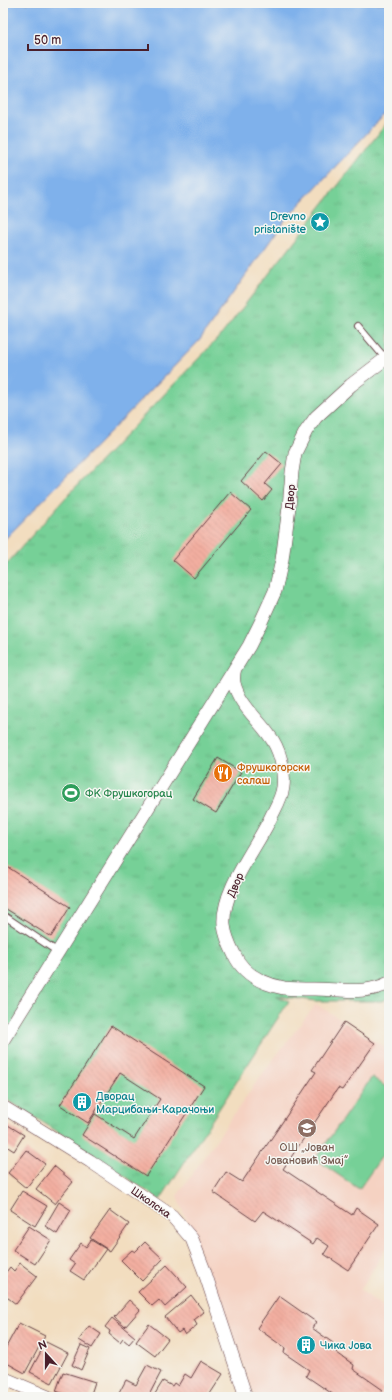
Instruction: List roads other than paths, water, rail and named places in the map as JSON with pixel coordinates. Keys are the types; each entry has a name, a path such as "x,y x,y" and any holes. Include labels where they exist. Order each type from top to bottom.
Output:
{"street":[{"name":"Двор","path":"3,1040 235,668 260,624 275,591 282,560 295,453 306,431 316,417 351,385 387,357"},
{"name":"Двор","path":"235,668 234,681 238,694 246,707 270,737 278,751 282,767 283,788 265,831 251,852 234,886 224,913 225,933 236,959 247,971 259,980 274,986 291,989 353,991 370,990 389,983"},
{"name":"Школска","path":"3,1107 90,1161 172,1216 192,1239 204,1270 246,1397"},
{"path":"3,1378 48,1397"}],"lane":[{"path":"358,326 387,357"},
{"path":"3,914 58,952"}],"water":[{"path":"3,3 389,3 389,110 285,220 199,341 3,541"}],"place":[{"name":"Drevno pristanište","path":"320,222"},
{"name":"Фрушкогорски салаш","path":"223,773"},
{"name":"ФК Фрушкогорац","path":"71,793"},
{"name":"Дворац Марцибањи-Карачоњи","path":"82,1102"},
{"name":"ОШ „Јован Јовановић Змај”","path":"307,1128"},
{"name":"Чика Јова","path":"306,1345"}]}
